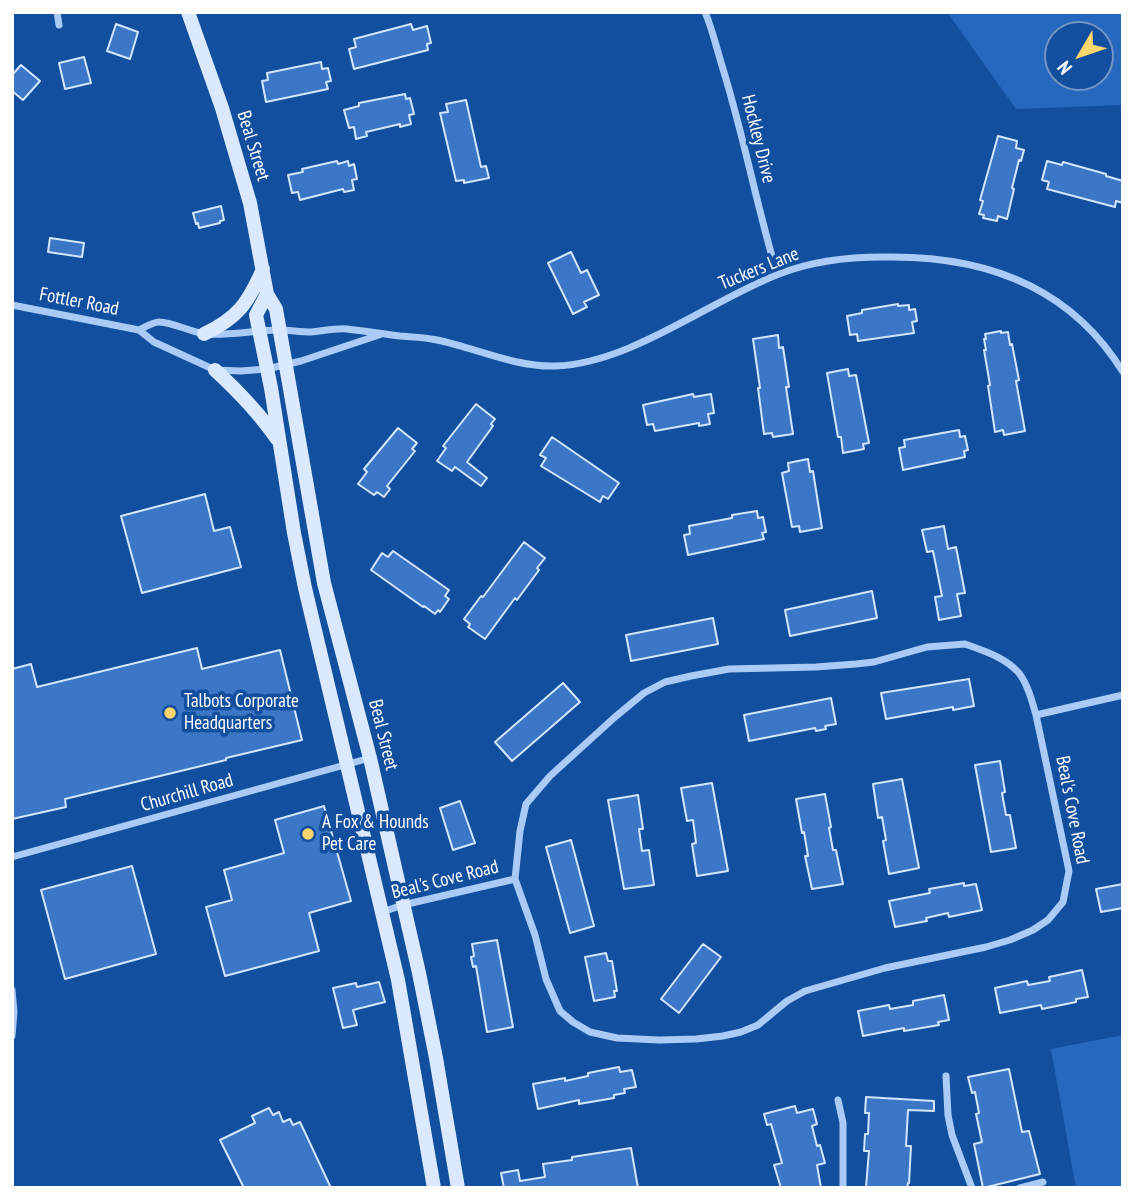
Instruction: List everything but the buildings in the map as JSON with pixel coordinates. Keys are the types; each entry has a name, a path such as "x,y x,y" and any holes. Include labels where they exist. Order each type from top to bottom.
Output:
{"street":[{"path":"57,12 59,24"},
{"name":"Beal Street","path":"188,12 222,108 247,192 267,294 276,309 324,583 370,758 403,905 436,1058 458,1188"},
{"name":"Hockley Drive","path":"705,12 736,110 777,275"},
{"name":"Tuckers Lane","path":"280,330 312,332 344,329 437,340 513,362 533,365 582,363 646,340 777,275 813,264 866,257 916,257 967,263 1031,285 1053,298 1094,333 1123,372"},
{"path":"204,334 229,321 238,312 263,268"},
{"name":"Beal Street","path":"267,294 257,315 259,331 305,588 398,980 434,1188"},
{"name":"Fottler Road","path":"12,305 139,330 154,342 215,370 241,371 287,365"},
{"name":"Fottler Road","path":"139,330 158,322 204,334 280,330"},
{"name":"Tuckers Lane","path":"287,365 383,334"},
{"path":"215,370 239,392 279,442"},
{"name":"Beal's Cove Road","path":"965,644 995,655 1018,673 1029,693 1069,871 1063,902 1048,919 1033,930 1010,940 885,968 805,991 787,1001 758,1025 741,1032 696,1039 659,1040 617,1038 590,1032 560,1011 546,979 535,935 515,879 526,804 550,776 615,717 644,693 665,682 729,669 816,667 874,662 928,647 965,644"},
{"path":"1036,715 1123,695"},
{"name":"Churchill Road","path":"12,857 370,758"},
{"name":"Beal's Cove Road","path":"382,912 515,879"},
{"path":"12,990 12,1037"},
{"path":"946,1076 952,1135 972,1188"},
{"path":"838,1100 843,1123 843,1188"},
{"path":"1020,1188 1043,1182"}],"shaded area":[{"path":"947,12 1123,12 1123,105 1016,109"},
{"path":"1123,1035 1123,1188 1076,1188 1051,1049"}],"place":[{"name":"Talbots Corporate Headquarters","path":"170,713"},
{"name":"A Fox & Hounds Pet Care","path":"308,834"}]}
